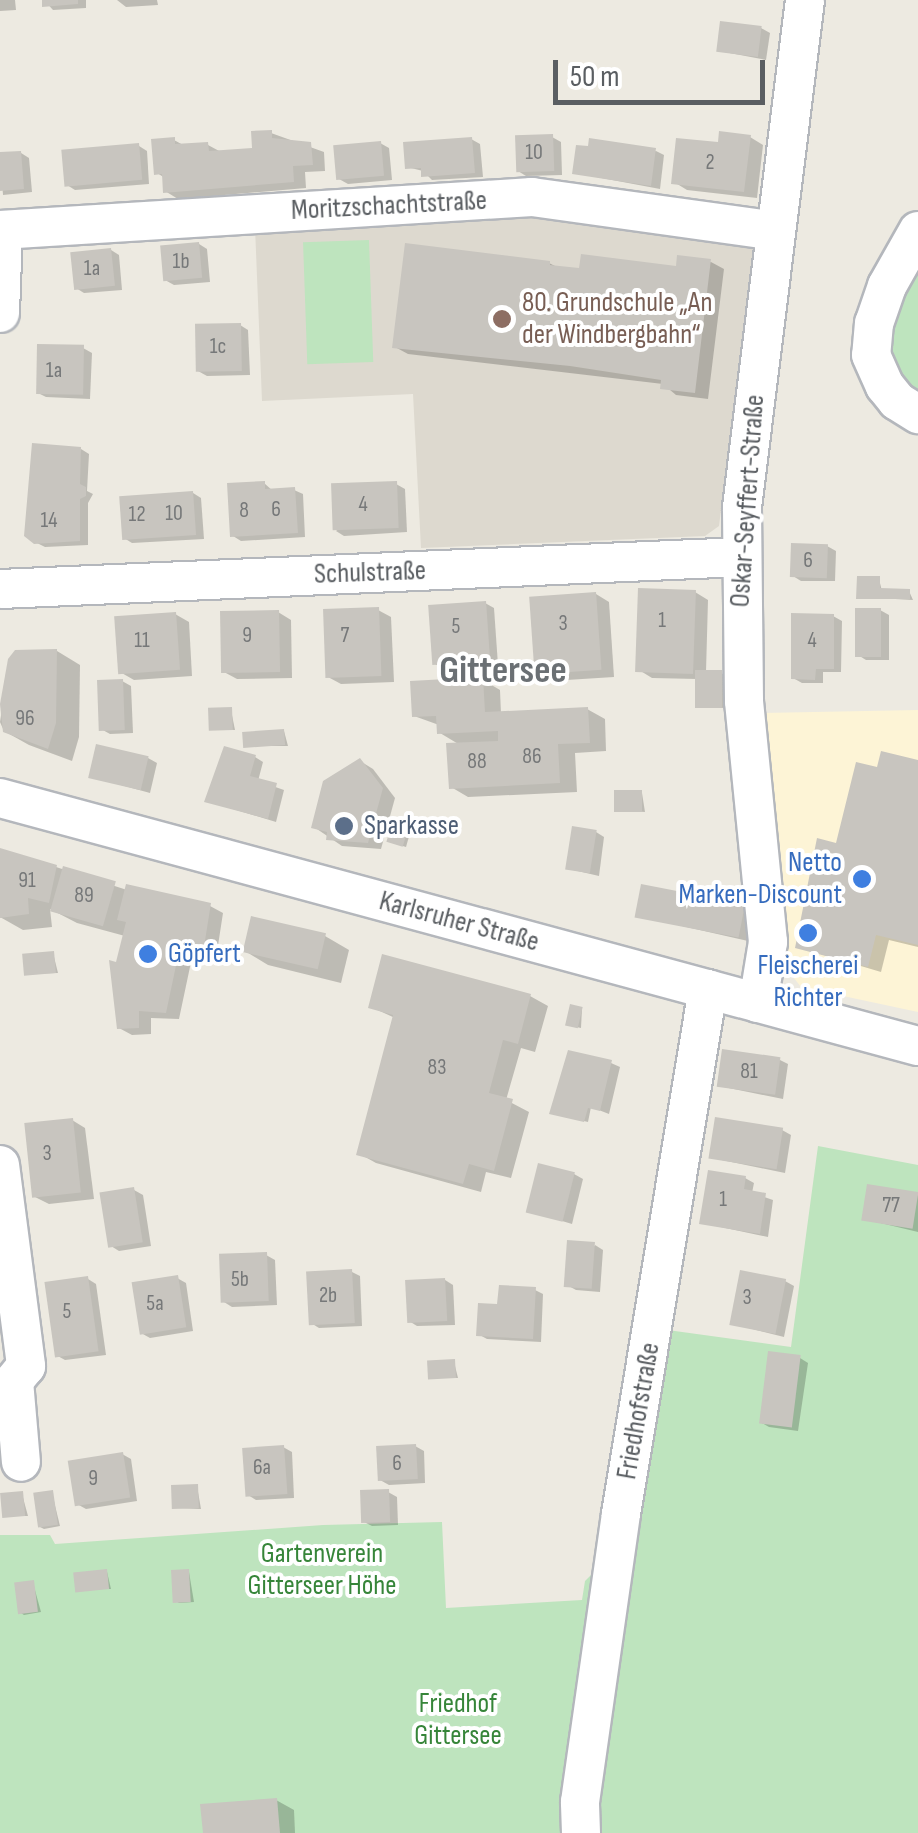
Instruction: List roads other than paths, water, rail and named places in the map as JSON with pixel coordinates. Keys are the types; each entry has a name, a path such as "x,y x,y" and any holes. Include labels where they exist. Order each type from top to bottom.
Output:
{"street":[{"name":"Oskar-Seyffert-Straße","path":"758,1003 768,942 744,701 741,557 748,440 805,0"},
{"name":"Moritzschachtstraße","path":"2,230 532,198 776,231"},
{"path":"0,313 2,230"},
{"path":"918,231 887,286 874,322 871,355 884,386 896,401 918,414"},
{"name":"Schulstraße","path":"0,588 741,557"},
{"name":"Karlsruher Straße","path":"0,798 918,1046"},
{"name":"Friedhofstraße","path":"581,1833 580,1802 621,1514 708,990"},
{"path":"0,1165 26,1366 14,1380 22,1462"}],"place":[{"name":"80. Grundschule „An der Windbergbahn“","path":"502,319"},
{"name":"Sparkasse","path":"344,826"},
{"name":"Netto Marken-Discount","path":"862,879"},
{"name":"Fleischerei Richter","path":"808,933"},
{"name":"Göpfert","path":"148,954"}],"district":[{"name":"Gittersee","path":"503,671"}],"park label":[{"name":"Gartenverein Gitterseer Höhe","path":"322,1570"},
{"name":"Friedhof Gittersee","path":"458,1720"}]}
